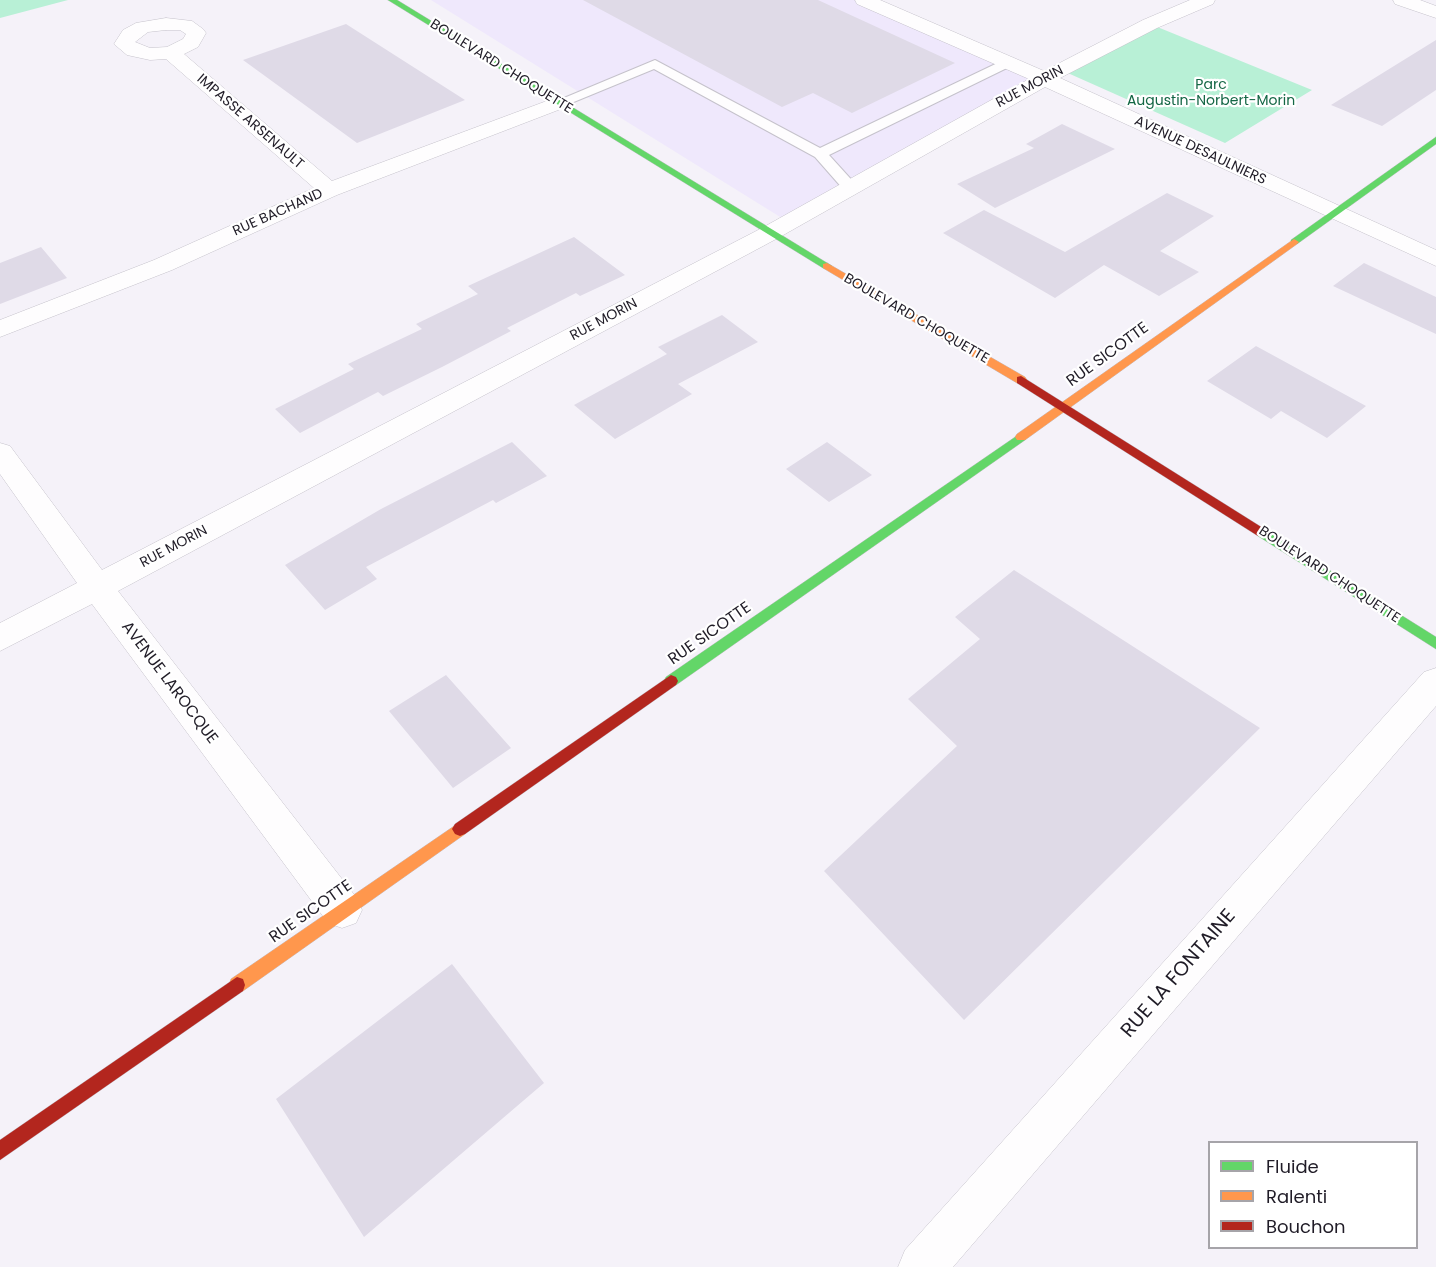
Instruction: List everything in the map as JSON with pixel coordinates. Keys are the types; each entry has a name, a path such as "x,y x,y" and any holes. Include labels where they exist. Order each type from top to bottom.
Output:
{"street":[{"name":"BOULEVARD CHOQUETTE","path":"392,0 770,233 1065,406 1436,644"},
{"name":"AVENUE DESAULNIERS","path":"864,0 1008,62 1436,259"},
{"name":"RUE MORIN","path":"0,638 770,233 1044,79 1150,24 1206,0"},
{"path":"1402,0 1436,12"},
{"name":"IMPASSE ARSENAULT","path":"171,53 330,190"},
{"name":"RUE BACHAND","path":"0,329 163,265 330,190 559,103"},
{"name":"RUE SICOTTE","path":"0,1151 1065,406 1436,140"},
{"name":"AVENUE LAROCQUE","path":"0,453 97,587 342,910"},
{"name":"RUE LA FONTAINE","path":"922,1267 1436,682"}],"lane":[{"path":"819,154 1008,62"},
{"path":"559,103 655,64 819,154 850,187"}],"shaded area":[{"path":"431,0 862,0 1044,79 785,220"}],"green space":[{"path":"0,0 68,0 0,18"},
{"name":"Parc Augustin-Norbert-Morin","path":"1150,24 1312,90 1225,143 1061,70"}],"building":[{"path":"583,0 818,0 955,63 852,113 813,93 782,107"},
{"path":"346,24 465,100 357,143 243,60"},
{"path":"1436,40 1436,90 1382,126 1331,105"},
{"path":"1062,124 1115,149 995,208 957,184 1034,148 1026,144"},
{"path":"1167,193 1214,216 1160,251 1199,272 1159,296 1104,265 1055,298 943,233 984,210 1065,252"},
{"path":"574,237 625,275 580,296 576,293 507,328 511,331 442,367 383,396 378,392 300,433 275,409 354,369 348,364 422,329 416,324 478,294 468,286"},
{"path":"41,247 67,278 0,304 0,263"},
{"path":"1364,263 1436,297 1436,334 1333,286"},
{"path":"722,315 758,342 678,384 692,394 615,439 574,405 667,354 658,347"},
{"path":"1256,346 1366,406 1327,438 1281,411 1271,419 1207,381"},
{"path":"512,442 547,476 496,503 493,500 366,567 377,579 325,610 285,565 381,509"},
{"path":"827,442 872,475 829,502 786,469"},
{"path":"1014,570 1260,728 964,1020 824,871 957,746 908,699 980,639 955,617"},
{"path":"446,675 511,748 453,788 389,711"},
{"path":"452,964 544,1083 364,1237 276,1099"}],"traffic: fast":[{"path":"392,0 827,266"},
{"path":"1294,242 1436,140"},
{"path":"671,681 1021,437"},
{"path":"1262,533 1436,644"}],"traffic: slow":[{"path":"1021,437 1294,242"},
{"path":"827,266 1021,380"},
{"path":"237,985 460,829"}],"traffic: jam":[{"path":"1021,380 1262,533"},
{"path":"460,829 671,681"},
{"path":"0,1151 237,985"}]}
